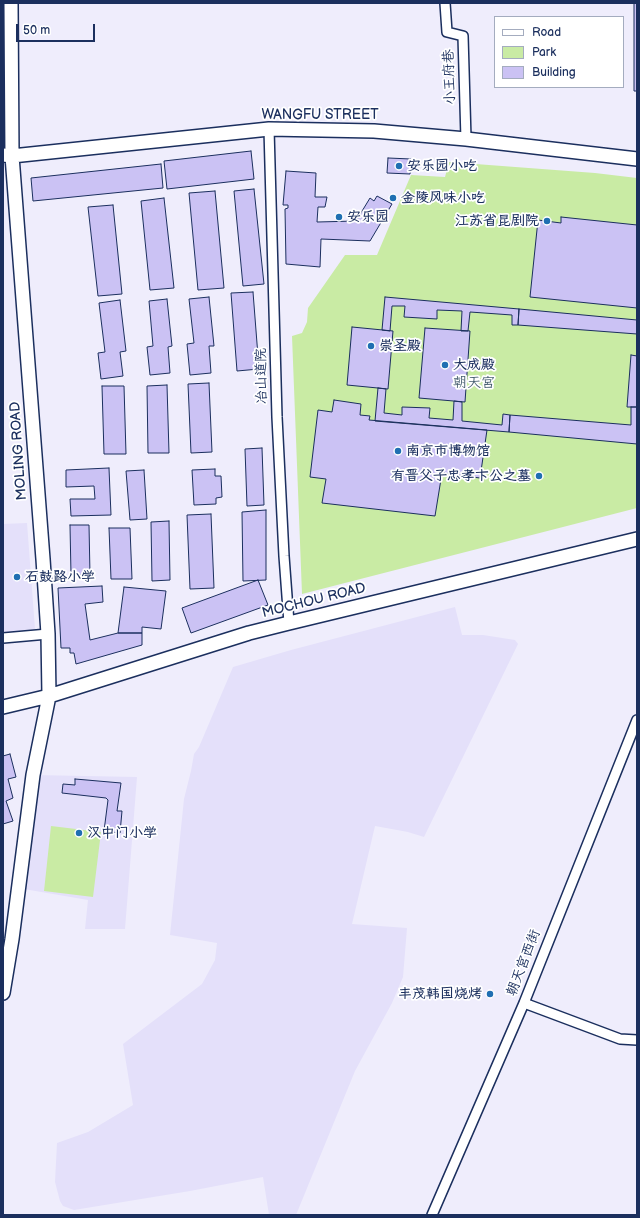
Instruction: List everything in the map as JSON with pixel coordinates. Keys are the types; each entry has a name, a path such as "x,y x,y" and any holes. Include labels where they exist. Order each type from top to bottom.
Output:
{"street":[{"name":"MOLING ROAD","path":"3,994 13,932 33,775 49,696 48,634 32,399 8,156 11,3"},
{"name":"小王府巷","path":"445,3 447,32 463,36 466,139"},
{"name":"WANGFU STREET","path":"8,156 269,129 374,131 466,139 637,159"},
{"name":"冶山道院","path":"269,129 277,417 284,556 290,622"},
{"name":"MOCHOU ROAD","path":"3,707 49,696 290,622 637,539"},
{"path":"3,638 48,634"},
{"name":"朝天宫西街","path":"432,1215 524,1003 637,720"},
{"path":"524,1003 620,1039 637,1040"}],"shaded area":[{"name":"石鼓路小学","path":"27,523 35,629 3,635 3,524"},
{"path":"455,607 462,635 483,635 515,640 518,644 424,837 408,832 375,826 352,924 407,928 403,977 392,1003 355,1071 296,1215 269,1215 263,1177 190,1191 74,1210 63,1206 60,1201 55,1182 57,1143 88,1132 133,1105 123,1044 202,984 215,960 217,943 170,935 184,799 194,754 199,747 233,667 291,650"},
{"name":"汉中门小学","path":"33,775 137,777 125,929 85,929 88,900 18,888"}],"green space":[{"name":"朝天宫","path":"449,162 595,173 637,178 637,508 302,594 292,336 302,333 307,322 308,308 345,255 377,255 411,175 445,177"},
{"path":"51,826 101,832 93,897 44,891"}],"building":[{"path":"634,3 637,3 637,91 634,91"},
{"path":"251,151 254,179 167,189 164,161"},
{"name":"安乐园小吃","path":"388,158 411,159 410,174 387,173"},
{"path":"161,164 163,188 33,201 31,178"},
{"path":"286,171 316,173 315,197 327,197 325,207 318,207 317,222 356,221 370,198 374,201 377,196 392,204 370,241 321,239 320,267 286,264 285,209 288,208 288,205 283,205"},
{"path":"254,189 264,284 243,286 234,191"},
{"path":"215,191 224,288 198,290 189,193"},
{"path":"164,198 174,288 150,290 141,201"},
{"path":"113,205 122,294 98,296 88,207"},
{"path":"561,217 637,225 637,308 530,297 538,220 561,223"},
{"path":"253,292 259,369 237,371 231,293"},
{"path":"209,297 214,346 209,346 211,373 190,375 187,344 194,343 189,299"},
{"path":"385,297 519,309 518,325 512,325 512,315 470,312 468,331 461,331 462,311 437,310 437,319 404,317 405,306 392,306 390,331 382,330"},
{"path":"167,299 172,346 168,347 170,373 150,375 147,347 153,346 149,301"},
{"path":"120,300 126,351 120,352 123,376 101,379 98,353 105,352 99,303"},
{"path":"519,309 637,320 637,334 518,325"},
{"name":"崇圣殿","path":"352,327 393,331 388,389 347,385"},
{"name":"大成殿","path":"425,328 470,331 465,402 419,398"},
{"path":"631,355 637,356 637,407 627,407"},
{"path":"209,383 212,452 191,453 188,384"},
{"path":"167,385 169,453 148,453 147,386"},
{"path":"102,386 124,386 126,454 104,454"},
{"path":"378,388 386,389 384,413 402,415 402,407 430,408 429,418 453,420 454,401 462,402 462,421 502,425 503,414 510,415 509,432 375,421"},
{"name":"南京市博物馆","path":"334,400 361,404 360,415 370,416 369,420 487,430 480,478 442,473 435,516 322,503 326,479 310,477 318,410 332,412"},
{"path":"631,407 637,407 637,444 509,432 510,415 631,425"},
{"path":"262,448 264,505 247,506 245,449"},
{"path":"109,468 111,515 71,516 70,499 95,499 94,486 66,487 66,470"},
{"path":"215,469 215,476 221,476 222,497 216,498 216,504 194,505 192,470"},
{"path":"144,470 147,519 130,520 126,471"},
{"path":"266,510 266,580 243,581 242,512"},
{"path":"211,514 214,588 190,589 187,515"},
{"path":"169,521 170,580 152,581 151,522"},
{"path":"70,525 89,525 90,575 71,575"},
{"path":"109,528 130,528 132,579 111,579"},
{"path":"258,580 268,605 191,633 182,608"},
{"path":"102,586 103,602 85,604 90,640 118,633 142,633 142,645 76,664 74,653 70,653 70,648 61,648 58,588"},
{"path":"124,587 166,591 161,629 142,627 142,633 118,633"},
{"path":"10,754 16,777 8,779 13,798 6,801 13,821 3,824 3,756"},
{"path":"75,779 121,783 117,811 122,811 120,833 104,831 108,800 106,798 62,793 63,784 75,785"}],"place":[{"name":"安乐园小吃","path":"399,166"},
{"name":"金陵风味小吃","path":"393,198"},
{"name":"安乐园","path":"339,217"},
{"name":"江苏省昆剧院","path":"547,221"},
{"name":"崇圣殿","path":"371,346"},
{"name":"大成殿","path":"445,365"},
{"name":"南京市博物馆","path":"398,451"},
{"name":"有晋父子忠孝卞公之墓","path":"539,476"},
{"name":"石鼓路小学","path":"17,577"},
{"name":"汉中门小学","path":"79,833"},
{"name":"丰茂韩国烧烤","path":"490,994"}]}
